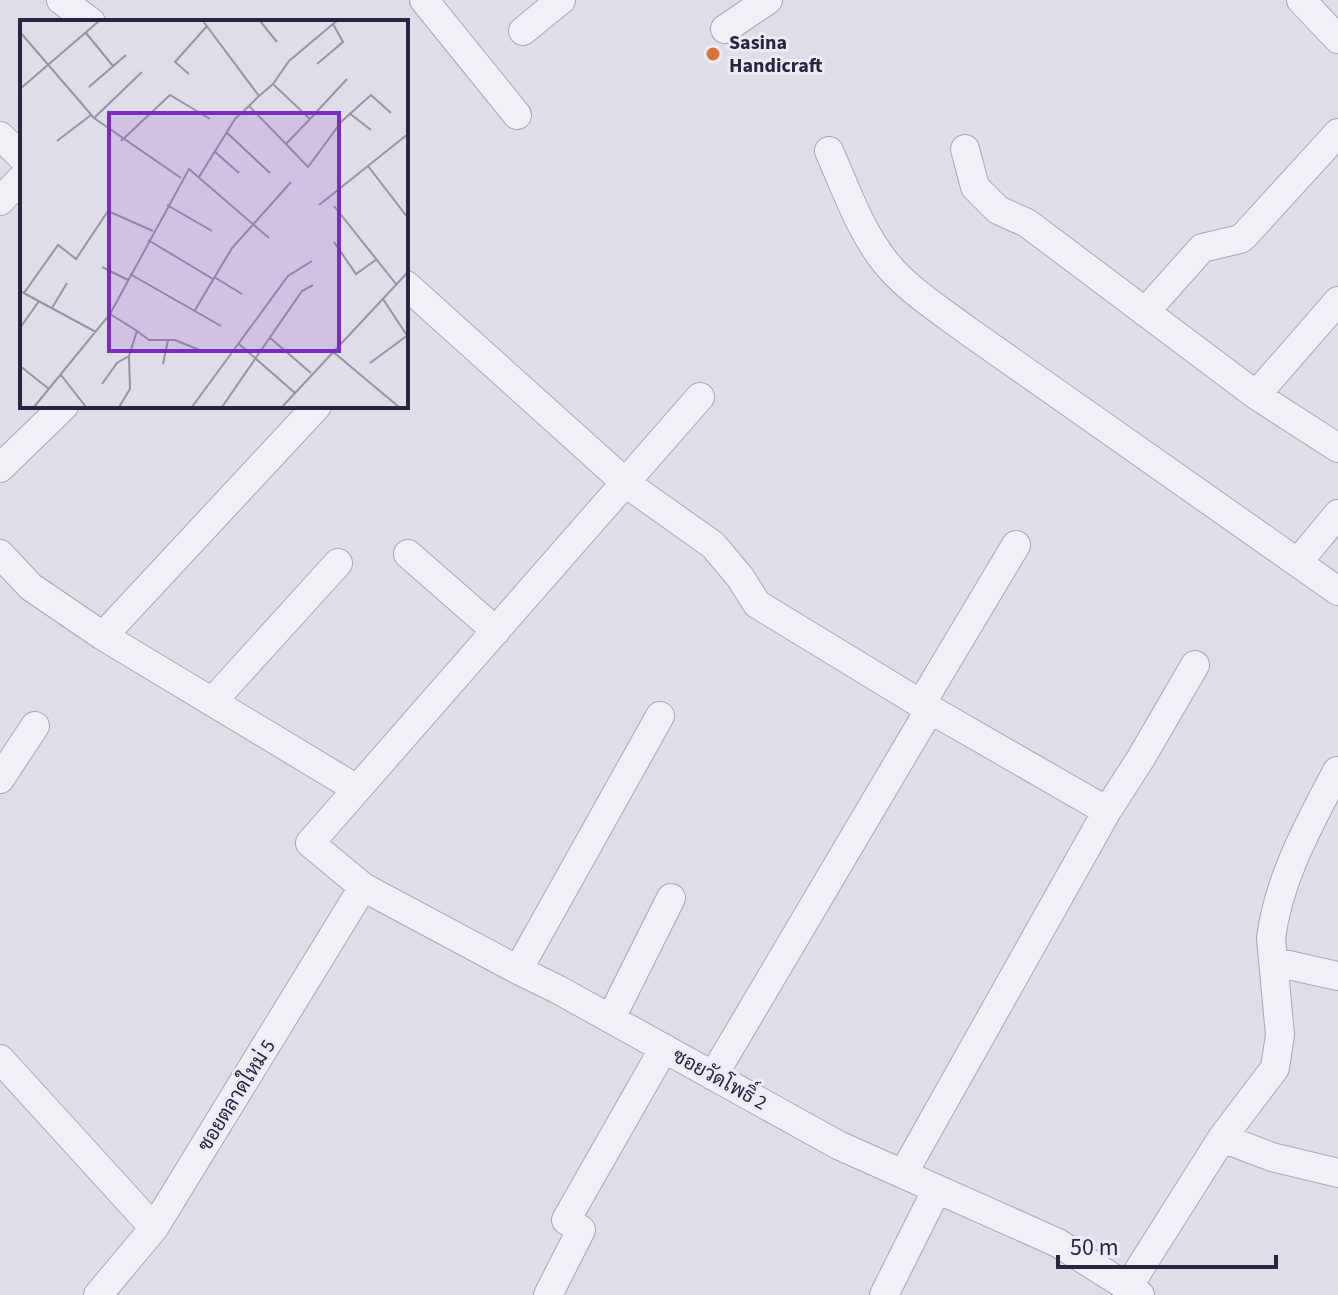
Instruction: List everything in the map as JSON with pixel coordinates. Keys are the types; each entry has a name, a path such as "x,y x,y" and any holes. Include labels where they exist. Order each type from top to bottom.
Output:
{"street":[{"path":"61,0 88,20"},
{"path":"424,0 517,115"},
{"path":"523,31 561,0"},
{"path":"725,29 768,0"},
{"path":"1301,0 1338,39"},
{"path":"1145,312 1202,248 1245,235 1338,133"},
{"path":"0,136 20,155"},
{"path":"965,149 975,187 998,210 1027,223 1256,395 1338,448"},
{"path":"829,151 865,231 886,263 914,290 1338,591"},
{"path":"0,201 20,180"},
{"path":"408,287 627,484 713,545 740,577 757,604 1107,811"},
{"path":"1256,395 1338,301"},
{"path":"0,554 31,587 103,636 357,789 700,397"},
{"path":"0,468 62,408"},
{"path":"103,636 315,408"},
{"path":"1298,562 1338,514"},
{"path":"713,1076 1016,545"},
{"path":"408,554 496,631"},
{"path":"212,702 338,563"},
{"path":"903,1174 1107,811 1195,665"},
{"path":"518,970 660,716"},
{"path":"0,779 35,726"},
{"path":"1134,1291 1222,1138 1275,1068 1280,1035 1271,938 1273,923 1295,851 1337,771"},
{"name":"ซอยวัดโพธิ์ 2","path":"357,789 310,843 363,887 611,1018 838,1145 1058,1243 1134,1291"},
{"name":"ซอยตลาดใหม่ 5","path":"98,1295 154,1228 363,887"},
{"path":"611,1018 671,898"},
{"path":"1275,962 1338,976"},
{"path":"548,1295 581,1230 566,1220 664,1048"},
{"path":"0,1059 154,1228"},
{"path":"1222,1138 1272,1157 1338,1173"},
{"path":"884,1295 937,1189"}],"place":[{"name":"Sasina Handicraft","path":"713,54"}]}
